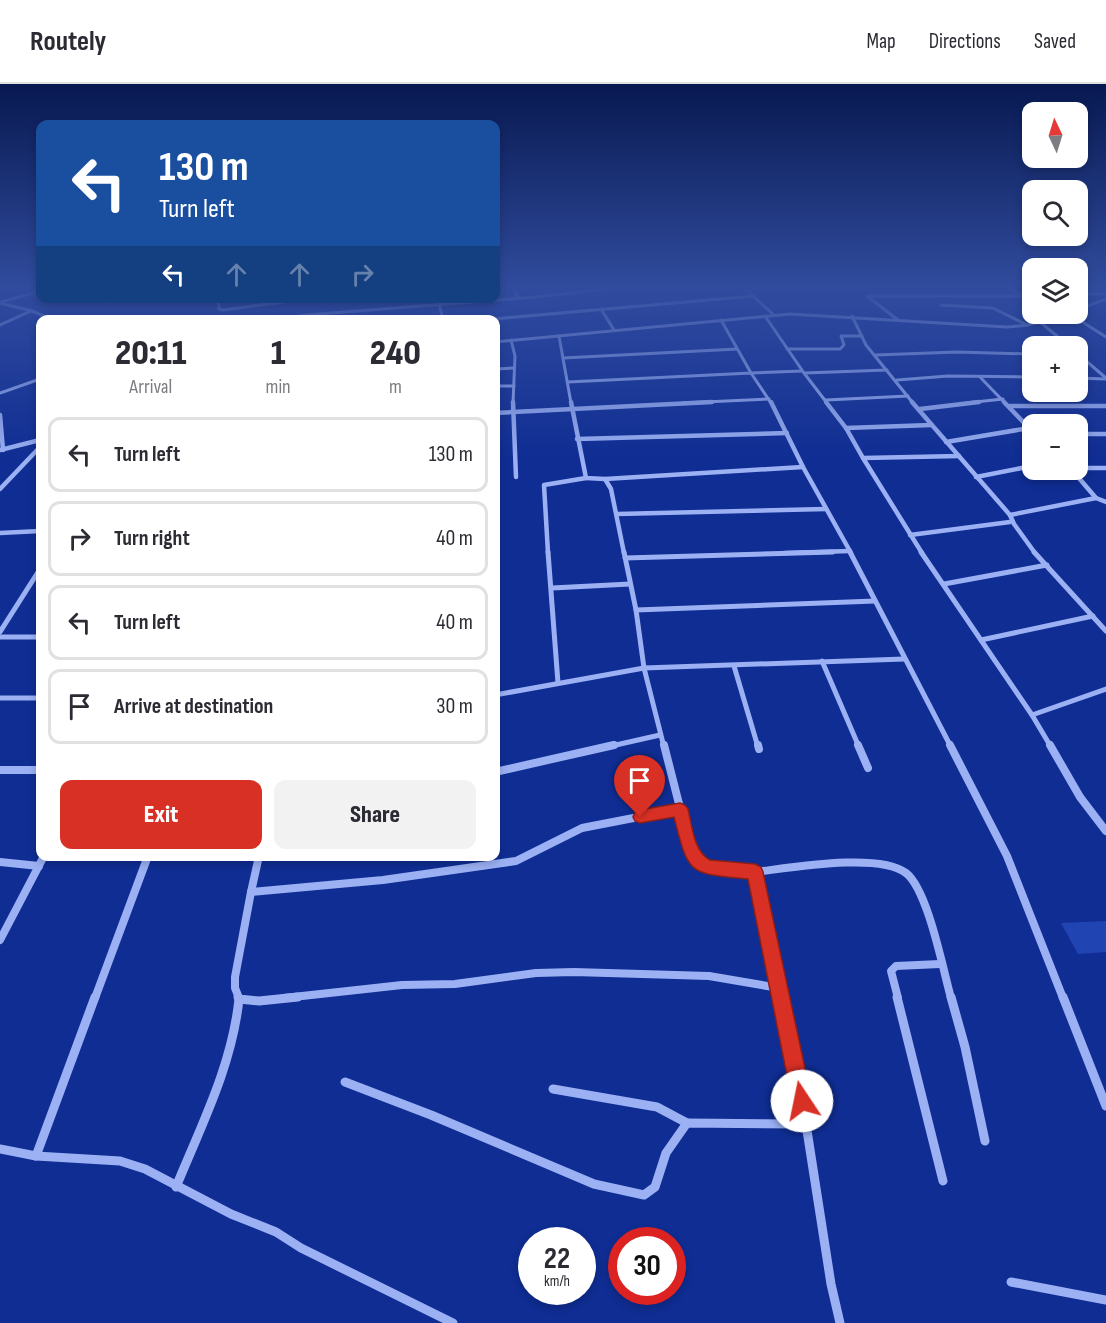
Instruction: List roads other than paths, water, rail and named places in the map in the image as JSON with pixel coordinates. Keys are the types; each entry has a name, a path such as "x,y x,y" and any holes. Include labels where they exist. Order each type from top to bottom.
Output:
{"street":[{"path":"512,345 515,356 513,412 516,477"},
{"path":"561,345 586,478"},
{"path":"734,345 769,399 1008,856 1106,1106"},
{"path":"784,345 846,428 910,535 1032,715 1080,797 1106,831"},
{"path":"787,349 840,349 844,345"},
{"path":"868,345 945,442 1010,515 1010,522 1106,631"},
{"path":"563,357 651,355 736,349"},
{"path":"875,355 957,352 1022,354"},
{"path":"1088,363 1106,378"},
{"path":"500,369 514,368"},
{"path":"567,382 751,373 887,370"},
{"path":"897,380 948,376 1022,377"},
{"path":"980,377 1022,420"},
{"path":"1088,378 1106,378"},
{"path":"0,393 36,380"},
{"path":"500,386 514,386"},
{"path":"825,400 908,396"},
{"path":"500,413 769,399"},
{"path":"920,409 1003,399"},
{"path":"1010,406 1106,406"},
{"path":"0,415 2,450 36,441"},
{"path":"846,428 931,425"},
{"path":"945,442 1022,430"},
{"path":"577,439 787,433"},
{"path":"1088,434 1106,434"},
{"path":"0,489 36,451"},
{"path":"863,458 959,456"},
{"path":"558,683 552,588 545,527 544,484 586,478 605,479 803,467"},
{"path":"976,477 1022,468"},
{"path":"1088,468 1106,468"},
{"path":"605,479 617,514 636,610 644,668 692,855 699,863 709,868 755,872 856,863 887,864 904,872 915,884 923,899 965,1047 985,1141"},
{"path":"1081,480 1096,498 1106,502"},
{"path":"1010,515 1096,498"},
{"path":"617,514 826,509"},
{"path":"910,535 1010,522"},
{"path":"0,533 36,531"},
{"path":"625,558 850,551"},
{"path":"944,584 1047,565"},
{"path":"0,632 36,576"},
{"path":"552,588 630,584"},
{"path":"636,610 875,601"},
{"path":"981,640 1093,616"},
{"path":"0,637 36,637"},
{"path":"500,694 644,668 904,658"},
{"path":"822,662 868,768"},
{"path":"734,666 759,748"},
{"path":"1032,715 1106,689"},
{"path":"0,698 36,698"},
{"path":"500,771 660,735"},
{"path":"0,770 36,770"},
{"path":"251,891 383,880 516,861 582,828 680,809"},
{"path":"0,940 42,861"},
{"path":"36,1156 146,861"},
{"path":"176,1187 213,1097 231,1041 239,999 235,988 235,977 258,861"},
{"path":"0,862 39,866"},
{"path":"755,872 806,1124 831,1284 840,1323"},
{"path":"940,964 896,966 891,971 943,1181"},
{"path":"239,999 259,1001 402,986 455,984 536,973 574,972 709,976 779,988"},
{"path":"345,1082 431,1115 594,1184 644,1195 655,1187 662,1162 676,1133 687,1123"},
{"path":"553,1089 657,1107 687,1123 806,1124"},
{"path":"0,1149 36,1156 120,1161 145,1169 176,1187 231,1214 276,1232 301,1248 453,1323"},
{"path":"1011,1282 1106,1300"}]}
